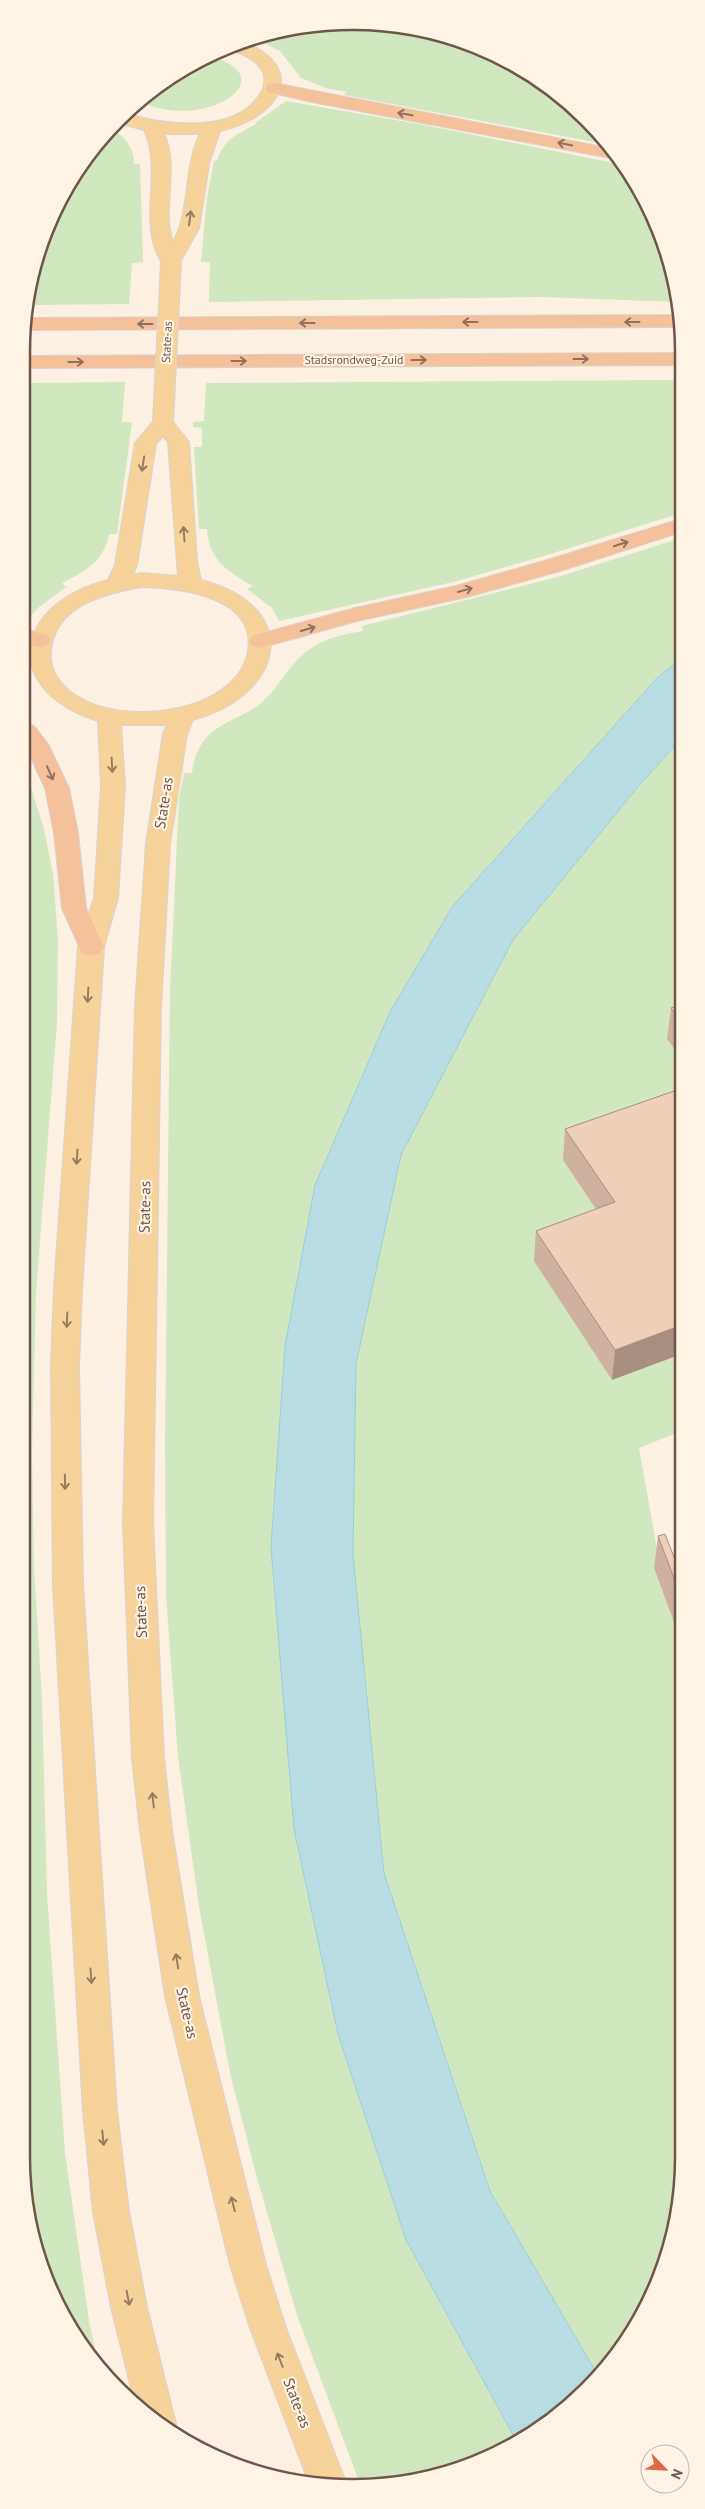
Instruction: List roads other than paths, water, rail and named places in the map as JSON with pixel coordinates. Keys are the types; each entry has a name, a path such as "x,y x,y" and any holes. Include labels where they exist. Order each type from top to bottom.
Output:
{"highway":[{"path":"274,88 317,98 605,153"},
{"path":"32,324 673,322"},
{"name":"Stadsrondweg-Zuid","path":"30,362 675,359"},
{"path":"260,641 355,615 468,589 552,566 675,527"},
{"path":"30,736 40,749 57,788 66,833 74,908 91,947"}],"main road":[{"path":"129,120 170,129 213,126 236,120 254,111 267,100 274,88 274,76 268,65 257,55 244,49"},
{"name":"State-as","path":"151,126 158,141 160,161 159,229 172,262 164,422"},
{"name":"State-as","path":"172,262 189,229 197,170 206,138 213,126"},
{"path":"118,583 126,565 146,443 164,422 178,442 190,583"},
{"path":"142,580 190,583 212,590 238,605 256,626 260,641 259,660 250,677 233,694 211,706 184,715 134,720 109,716 86,709 67,699 52,686 43,672 33,639 60,611 76,600 118,583 142,580"},
{"name":"State-as","path":"184,715 175,734 158,844 148,1007 138,1523 148,1758 156,1831 182,1996 248,2265 268,2328 325,2477"},
{"path":"109,716 113,787 106,898 91,947 68,1289 65,1366 68,1585 100,2111 110,2212 129,2307 155,2411"}],"water":[{"path":"675,663 675,746 637,788 513,940 401,1155 356,1364 353,1554 384,1873 490,2191 595,2369 565,2399 532,2425 514,2436 406,2240 338,2034 294,1829 271,1547 285,1346 315,1185 390,1012 452,907 656,679"}]}
